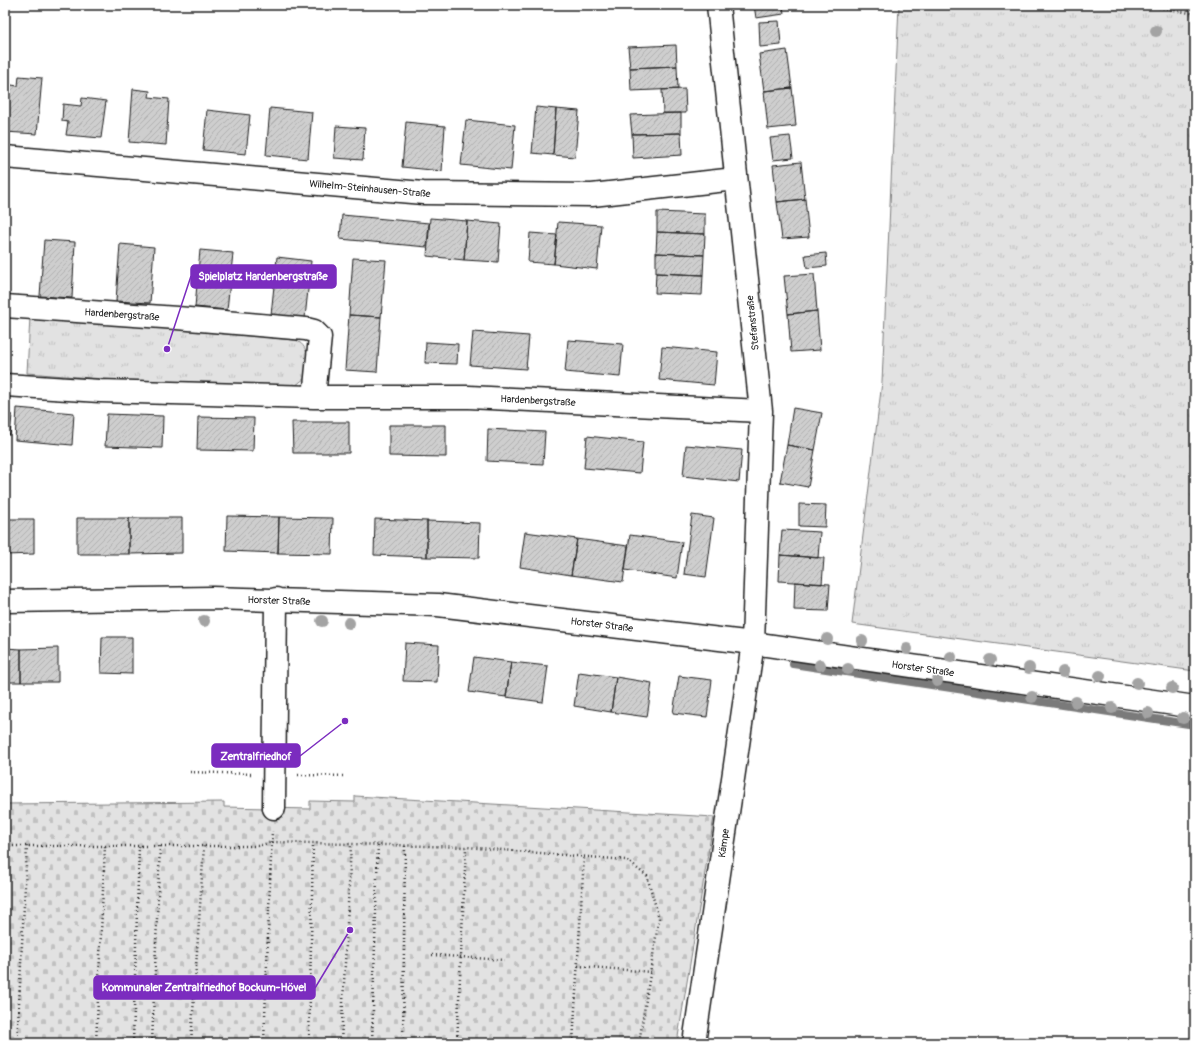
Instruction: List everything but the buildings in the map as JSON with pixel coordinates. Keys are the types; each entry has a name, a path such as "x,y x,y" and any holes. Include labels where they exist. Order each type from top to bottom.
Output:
{"street":[{"name":"Stefanstraße","path":"718,5 735,179 750,299 761,410 753,643"},
{"name":"Wilhelm-Steinhausen-Straße","path":"5,157 423,193 592,195 735,179"},
{"name":"Hardenbergstraße","path":"5,306 177,318 306,329 314,331 320,337 314,397"},
{"name":"Hardenbergstraße","path":"5,385 100,391 314,397 470,397 761,410"},
{"name":"Horster Straße","path":"5,601 172,598 276,599 438,605 753,643 1195,707"},
{"path":"274,808 276,599"},
{"name":"Kämpe","path":"694,1043 753,643"}],"path":[{"path":"1146,5 1195,14"},
{"path":"264,1043 274,808"},
{"path":"5,846 257,846 272,842 351,845 378,844 466,847 626,860 647,876 658,918 639,1043"},
{"path":"309,1043 313,844"},
{"path":"372,1043 378,844"},
{"path":"341,1043 351,845"},
{"path":"403,1043 405,845"},
{"path":"17,1043 27,846"},
{"path":"96,1043 105,846"},
{"path":"133,1043 139,846"},
{"path":"152,1043 160,846"},
{"path":"191,1043 204,846"},
{"path":"458,1043 466,847"},
{"path":"573,1043 584,857"},
{"path":"432,955 504,960"},
{"path":"578,966 651,972"}],"green space":[{"path":"899,5 1195,5 1195,671 852,624 882,382"},
{"path":"30,317 296,340 301,344 306,352 307,362 305,378 295,386 141,382 27,373"},
{"path":"355,796 714,817 677,1043 5,1043 5,804 224,802 224,807 310,809 310,801 355,802"}],"waterway":[{"path":"793,664 1195,725"}],"place":[{"name":"Spielplatz Hardenbergstraße","path":"167,349"},
{"name":"Zentralfriedhof","path":"345,721"},
{"name":"Kommunaler Zentralfriedhof Bockum-Hövel","path":"350,930"}]}
